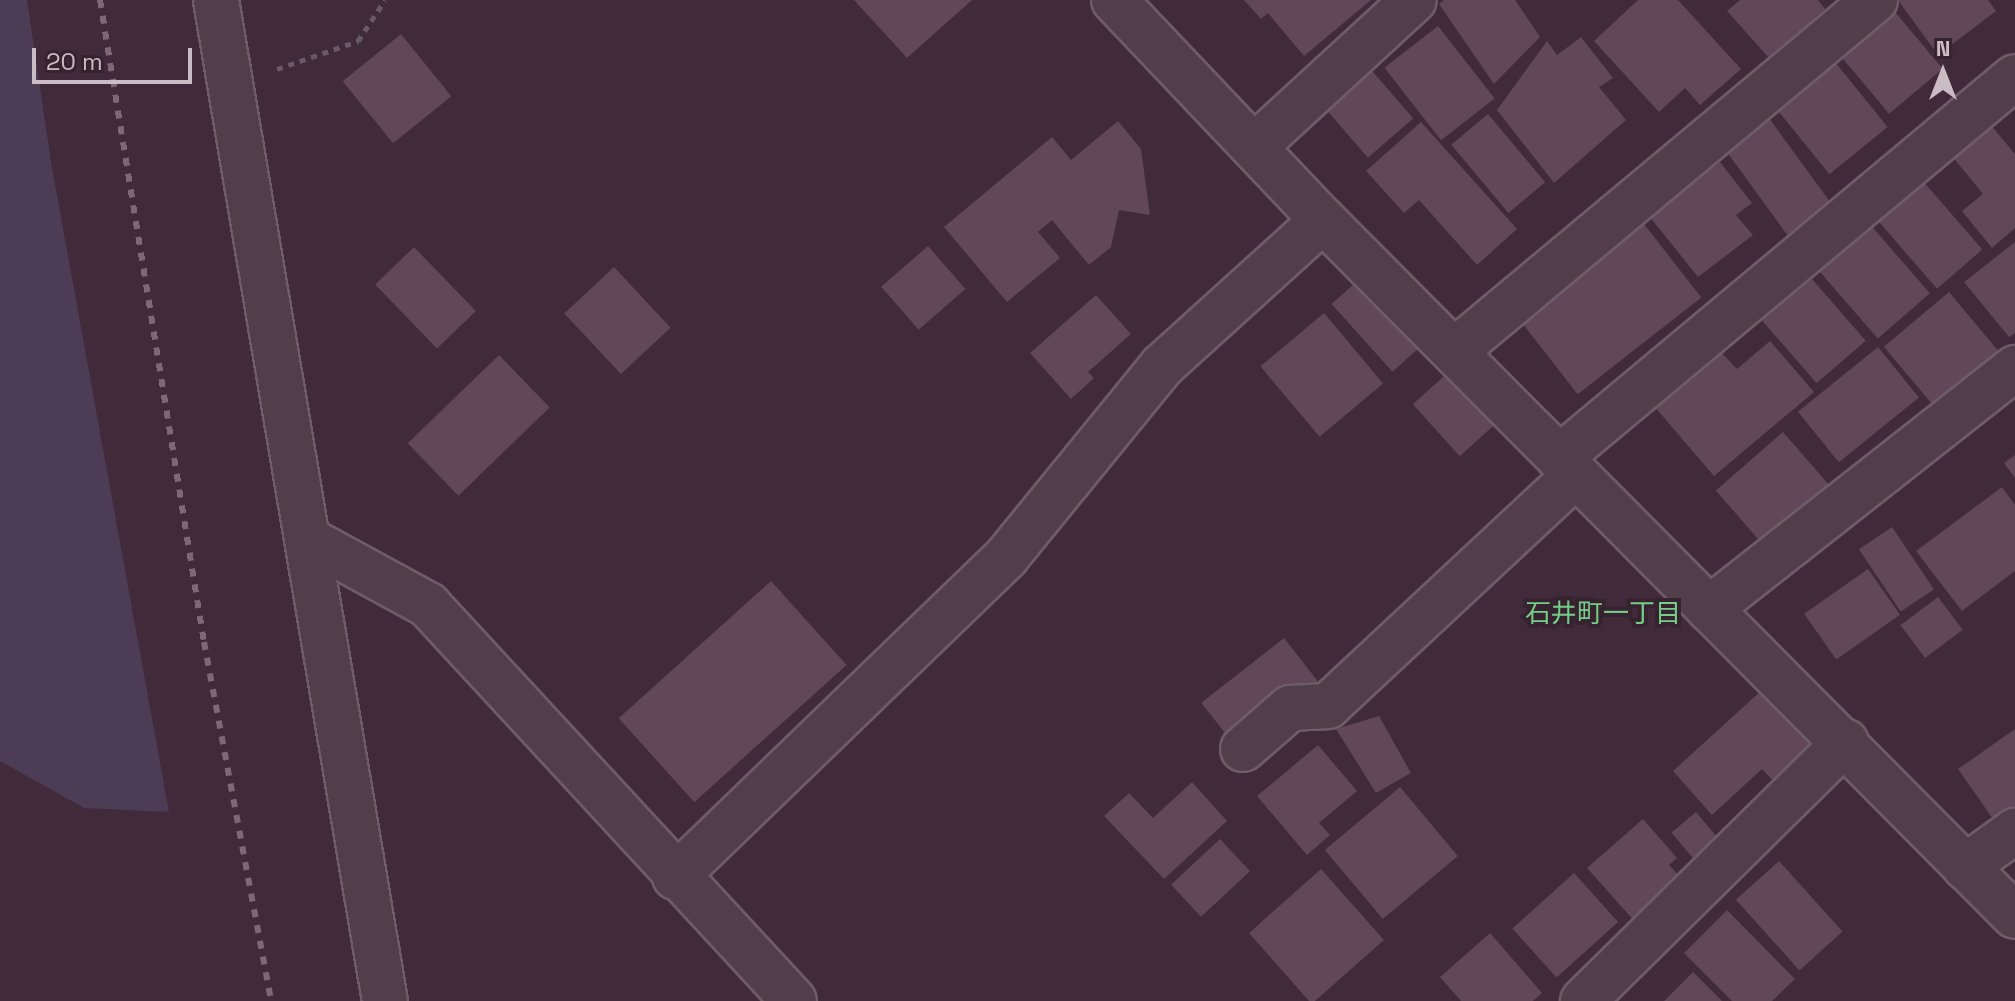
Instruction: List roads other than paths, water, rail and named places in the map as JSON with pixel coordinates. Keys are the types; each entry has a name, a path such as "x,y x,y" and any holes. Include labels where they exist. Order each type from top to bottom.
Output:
{"street":[{"path":"216,0 385,1001"},
{"path":"1114,0 1323,220 1456,350 1709,609 1846,742 2015,916"},
{"path":"1254,147 1414,0"},
{"path":"1456,350 1875,0"},
{"path":"1243,749 1290,708 1328,706 1568,467 2015,77"},
{"path":"675,877 1007,556 1162,366 1323,220"},
{"path":"1709,609 2015,368"},
{"path":"309,540 428,605 675,877 794,1001"},
{"path":"1583,1001 1846,742"},
{"path":"1965,867 2015,831"}],"railway":[{"path":"100,0 204,642 271,1001"}],"district":[{"name":"石井町一丁目","path":"1603,614"}]}
